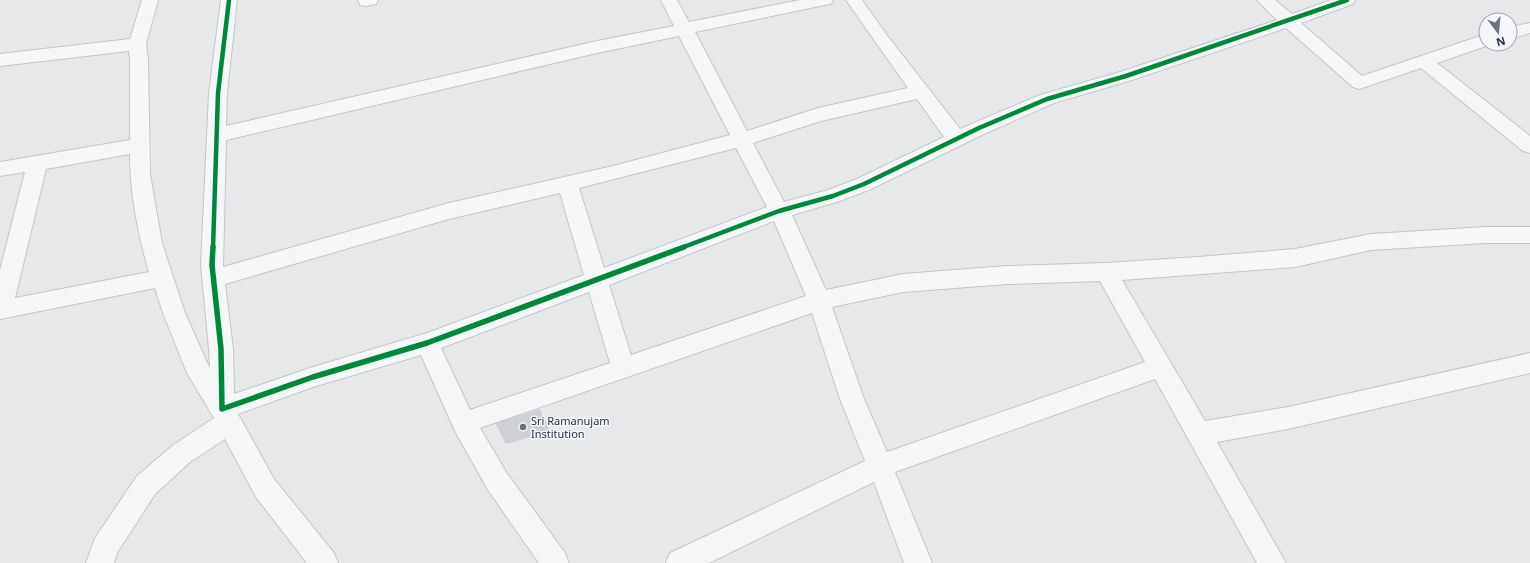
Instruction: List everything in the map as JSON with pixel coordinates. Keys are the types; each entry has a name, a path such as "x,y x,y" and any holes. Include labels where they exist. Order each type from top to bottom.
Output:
{"street":[{"path":"150,0 136,44 139,60 140,174 151,243 174,313 199,373 226,416 265,488 316,561"},
{"path":"226,416 221,348 212,265 218,135 218,93 224,31 229,0"},
{"path":"669,0 731,122 743,139 791,234 819,301 852,399 918,563"},
{"path":"218,135 597,47 825,0"},
{"path":"854,0 880,38 956,138"},
{"path":"1265,0 1360,83 1478,43"},
{"path":"100,563 105,547 146,485 226,416 313,377 427,342 596,281 779,211 833,196 864,184 956,138 1047,99 1126,76 1290,21 1347,0"},
{"path":"1518,32 1530,28"},
{"path":"0,60 136,44"},
{"path":"1424,62 1530,146"},
{"path":"214,278 449,211 568,184 743,139 825,113 874,101 922,92"},
{"path":"0,169 140,146"},
{"path":"37,163 0,310 162,278"},
{"path":"568,184 623,368"},
{"path":"464,422 819,301 903,283 1007,275 1106,272 1295,258 1371,242 1486,235 1530,235"},
{"path":"1106,272 1272,563"},
{"path":"427,342 464,422 497,480 555,563"},
{"path":"1198,434 1288,418 1530,363"},
{"path":"680,563 880,466 1161,367"}],"building":[{"name":"Sri Ramanujam Institution","path":"540,409 550,431 506,444 495,423"}],"cycle path":[{"path":"229,0 224,31 218,93 212,265 221,349 222,409 313,377 427,343 779,211 833,196 864,184 979,128 1047,99 1126,76 1290,21 1347,0"}],"place":[{"name":"Sri Ramanujam Institution","path":"523,427"}]}
